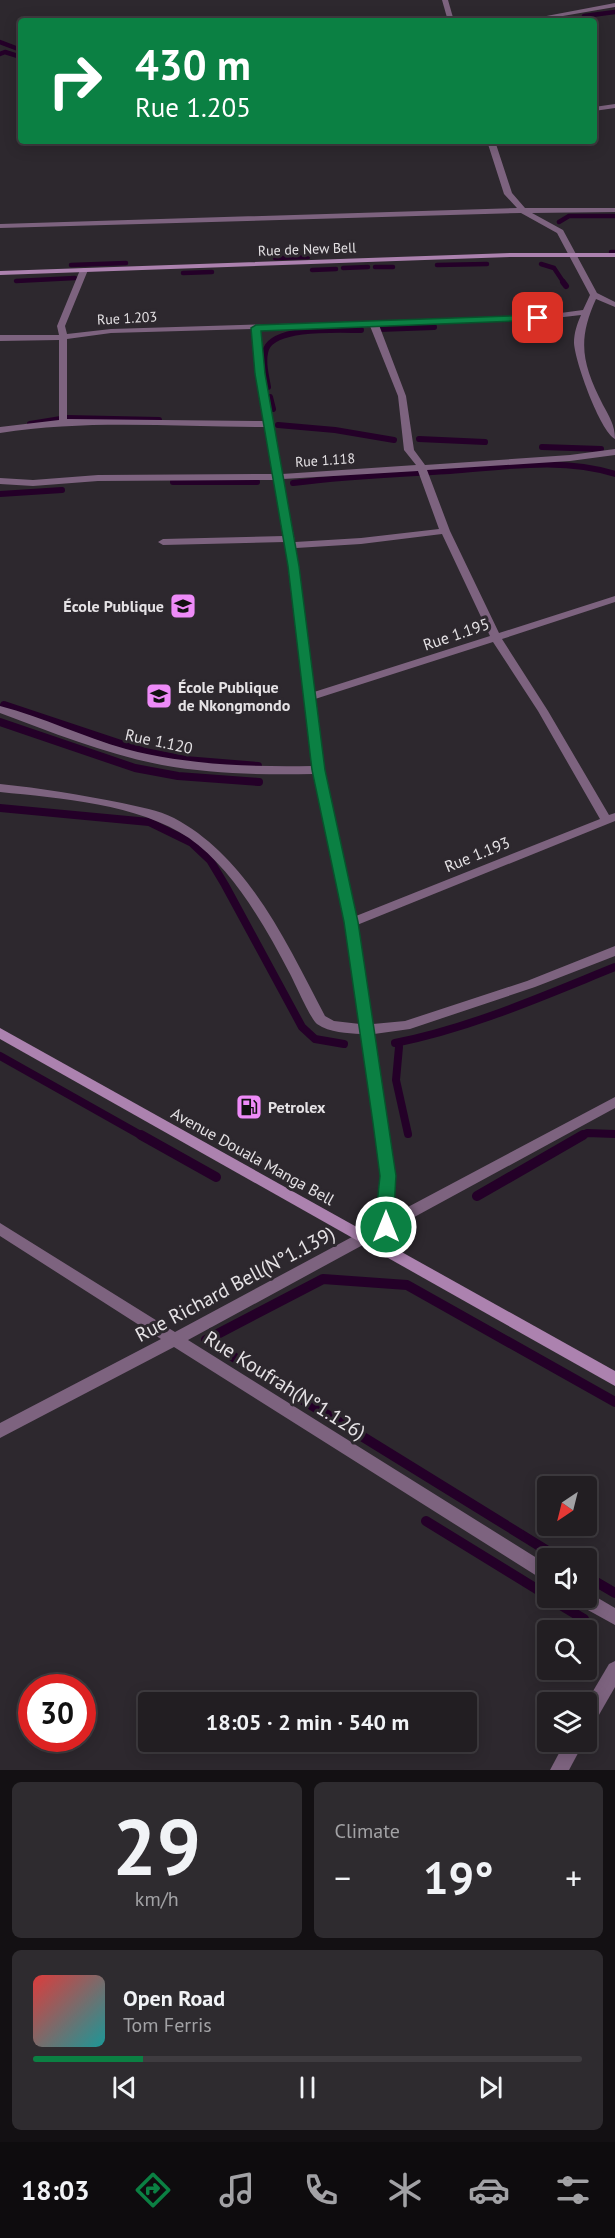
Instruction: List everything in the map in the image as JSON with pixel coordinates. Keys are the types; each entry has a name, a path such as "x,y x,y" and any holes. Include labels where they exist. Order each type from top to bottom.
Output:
{"main road":[{"name":"Rue de New Bell","path":"0,273 571,254 615,255"},
{"name":"Avenue Douala Manga Bell","path":"0,1033 615,1379"}],"street":[{"path":"445,0 450,18"},
{"path":"540,18 615,5"},
{"path":"597,109 615,106"},
{"path":"492,144 508,194 523,211 560,232 594,295 615,305"},
{"path":"0,226 615,210"},
{"path":"63,421 63,329 61,326 63,316 84,270"},
{"path":"594,295 579,331 579,351 585,373 615,436"},
{"name":"Rue 1.203","path":"0,338 63,337 111,331 538,318 587,312"},
{"path":"374,324 402,396 410,450 421,466 445,531 495,636 611,819"},
{"path":"256,328 259,368 289,542 318,770 351,922 367,1030 388,1176 384,1214 386,1227"},
{"path":"0,430 63,421 268,424"},
{"name":"Rue 1.118","path":"0,481 33,483 108,478 278,477 570,458 615,452"},
{"path":"163,542 373,540 445,531"},
{"name":"Rue 1.195","path":"308,698 615,599"},
{"name":"Rue 1.120","path":"0,709 100,744 164,761 253,771 318,770"},
{"path":"0,788 88,798 169,820 191,833 212,851 248,895 270,928 320,1018 332,1025 367,1030 405,1026 531,984 615,951"},
{"name":"Rue 1.193","path":"351,922 611,819"},
{"name":"Rue Richard Bell(N°1.139)","path":"0,1431 613,1106"},
{"name":"Rue Koufrah(N°1.126)","path":"0,1229 537,1568"},
{"path":"597,1606 615,1617"},
{"path":"597,1702 615,1670"},
{"path":"559,1770 569,1752"}],"waterway":[{"path":"584,16 615,12"},
{"path":"0,42 18,49"},
{"path":"0,54 5,52 18,56"},
{"path":"559,222 569,216 615,216"},
{"path":"275,258 308,257"},
{"path":"71,265 126,263"},
{"path":"437,265 487,264"},
{"path":"541,264 554,268 564,283"},
{"path":"343,268 368,267"},
{"path":"375,267 393,267"},
{"path":"312,270 336,269"},
{"path":"183,273 212,272"},
{"path":"16,281 75,278"},
{"path":"563,282 566,286"},
{"path":"379,329 434,327"},
{"path":"268,387 264,358 266,349 272,342 294,333 361,330"},
{"path":"270,397 273,409"},
{"path":"30,424 67,418 159,420"},
{"path":"278,425 335,430 394,440"},
{"path":"419,439 485,442"},
{"path":"542,447 601,449"},
{"path":"293,483 533,465 575,466 615,474"},
{"path":"173,482 257,482"},
{"path":"0,494 62,490"},
{"path":"4,705 145,752 185,760 258,766"},
{"path":"0,722 135,768 178,776 259,782"},
{"path":"0,808 149,822 192,843 210,860 225,885 302,1027 315,1039 344,1044"},
{"path":"395,1043 479,1020 615,967"},
{"path":"399,1047 396,1080 408,1134"},
{"path":"0,1056 144,1137"},
{"path":"580,1137 587,1133 615,1134"},
{"path":"141,1135 216,1177"},
{"path":"477,1196 583,1135"},
{"path":"543,1548 206,1340 323,1279 407,1285 615,1402"},
{"path":"426,1521 537,1589"},
{"path":"597,1582 615,1593"},
{"path":"566,1608 584,1619"}],"place":[{"name":"École Publique","path":"183,606"},
{"name":"École Publique de Nkongmondo","path":"159,696"},
{"name":"Petrolex","path":"249,1107"}],"route":[{"path":"386,1227 384,1214 388,1176 381,1123 351,922 318,770 294,566 260,374 256,328 538,318"}]}
